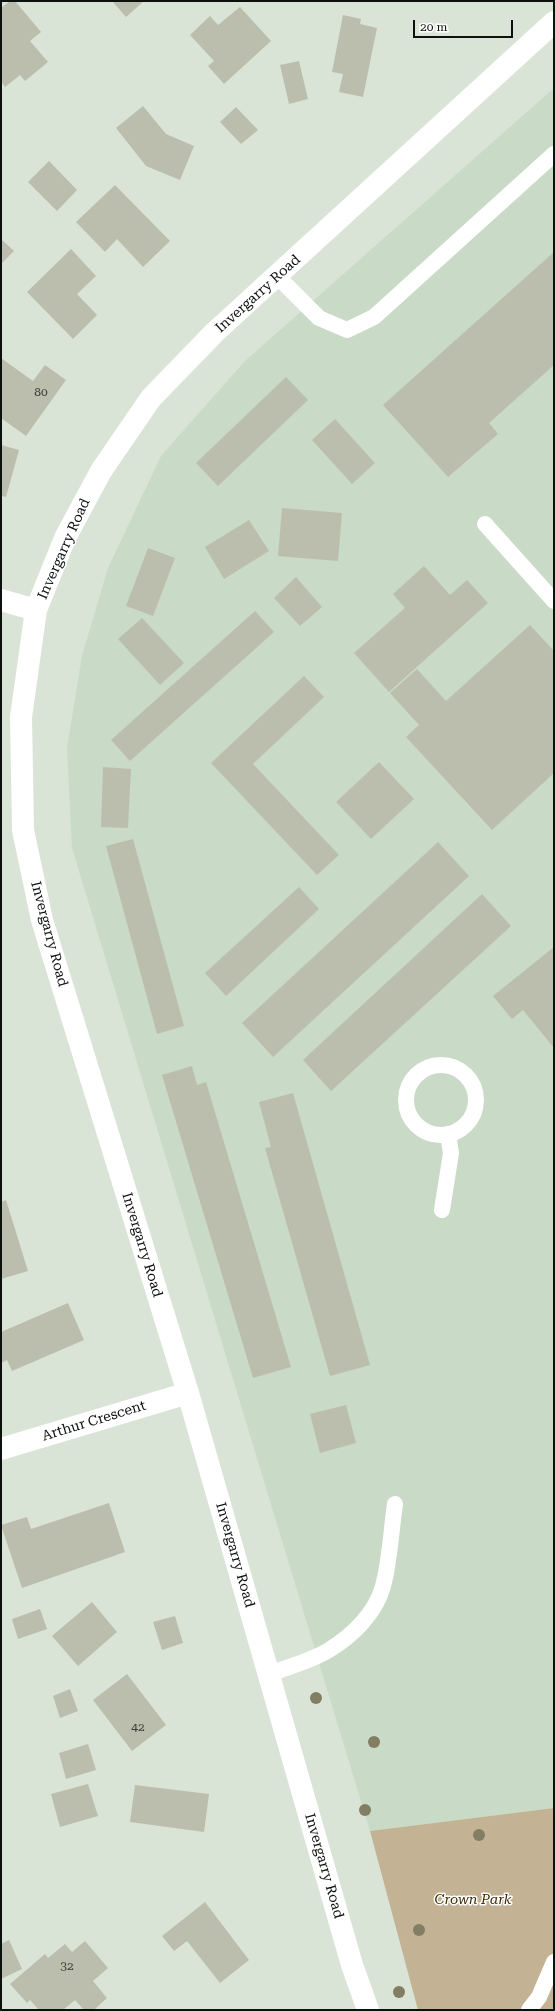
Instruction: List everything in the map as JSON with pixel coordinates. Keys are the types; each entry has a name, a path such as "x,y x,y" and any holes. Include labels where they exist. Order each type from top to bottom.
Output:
{"street":[{"name":"Invergarry Road","path":"368,2010 352,1965 188,1393 42,920 23,830 20,717 36,610 65,538 101,471 151,398 215,332 554,22"},
{"path":"1,600 36,610"},
{"name":"Arthur Crescent","path":"1,1449 188,1393"}],"lane":[{"path":"277,276 319,318 347,330 374,317 554,154"},
{"path":"485,524 554,601"},
{"path":"440,1065 451,1066 461,1072 469,1080 475,1090 476,1102 474,1113 468,1123 459,1130 448,1134 436,1135 425,1131 416,1125 409,1115 406,1105 406,1093 411,1082 418,1074 428,1068 440,1065"},
{"path":"442,1210 451,1153 448,1134"},
{"path":"269,1674 312,1659 329,1650 353,1631 373,1610 383,1587 395,1504"},
{"path":"529,2010 539,1997 554,1962"}],"shaded area":[{"path":"554,88 554,1808 370,1831 72,848 67,748 82,656 108,568 161,456 245,361"}],"green space":[{"name":"Crown Park","path":"554,1808 554,2010 418,2010 370,1831"}],"building":[{"path":"10,1 15,1 41,32 30,41 48,62 25,81 20,75 5,87 1,81 1,8"},
{"path":"112,1 144,1 126,17"},
{"path":"240,7 271,41 224,84 208,66 214,61 190,35 210,16 218,25"},
{"path":"343,15 361,19 360,24 377,28 363,97 339,92 343,74 332,72"},
{"path":"299,61 308,99 289,104 280,65"},
{"path":"143,106 166,134 194,146 180,180 146,166 116,128"},
{"path":"236,107 258,130 241,144 220,122"},
{"path":"49,161 77,190 57,211 28,182"},
{"path":"115,185 170,241 143,267 117,239 105,252 76,222"},
{"path":"1,239 14,251 2,263 1,262"},
{"path":"71,249 96,276 77,294 97,315 73,339 27,292"},
{"path":"554,252 554,365 489,423 498,434 448,477 383,405"},
{"path":"1,358 33,381 45,365 66,380 26,436 1,418"},
{"path":"286,377 308,400 218,486 196,463"},
{"path":"335,419 375,463 352,484 312,440"},
{"path":"1,445 19,450 6,497 1,496"},
{"path":"282,508 342,513 338,561 278,556"},
{"path":"249,520 269,551 224,579 205,547"},
{"path":"148,548 175,558 153,616 126,606"},
{"path":"424,566 450,595 467,580 488,603 389,692 354,653 405,608 393,594"},
{"path":"296,577 322,607 300,626 274,598"},
{"path":"255,611 274,632 130,761 111,740"},
{"path":"142,618 184,663 160,685 118,639"},
{"path":"530,625 554,651 554,773 492,830 406,737 419,725 390,693 417,669 446,701"},
{"path":"304,676 324,697 253,764 339,855 317,875 211,763"},
{"path":"379,762 414,799 371,839 336,802"},
{"path":"103,767 131,769 128,828 101,827"},
{"path":"133,839 184,1026 157,1034 106,846"},
{"path":"438,842 469,876 273,1057 242,1023"},
{"path":"299,887 319,909 226,996 205,973"},
{"path":"482,894 511,926 331,1091 303,1060"},
{"path":"554,947 554,1048 523,1010 512,1019 493,996"},
{"path":"192,1066 197,1085 206,1082 291,1367 253,1378 162,1075"},
{"path":"293,1093 370,1365 330,1376 265,1148 271,1147 259,1102"},
{"path":"6,1200 28,1271 1,1279 1,1202"},
{"path":"68,1303 84,1340 12,1371 7,1360 1,1363 1,1332"},
{"path":"346,1405 356,1443 320,1453 310,1414"},
{"path":"109,1503 125,1552 22,1588 1,1525 27,1517 31,1529"},
{"path":"92,1602 117,1632 78,1666 52,1636"},
{"path":"40,1609 47,1629 18,1639 12,1619"},
{"path":"175,1616 183,1643 162,1650 153,1622"},
{"path":"127,1674 166,1725 132,1751 93,1700"},
{"path":"70,1689 78,1711 60,1718 53,1696"},
{"path":"88,1744 96,1770 66,1779 59,1753"},
{"path":"88,1784 98,1816 60,1827 51,1794"},
{"path":"135,1785 209,1794 204,1832 130,1822"},
{"path":"205,1902 249,1960 220,1983 187,1941 174,1951 162,1936"},
{"path":"9,1940 22,1969 1,1979 1,1944"},
{"path":"85,1941 108,1968 93,1981 107,1998 94,2010 84,2010 75,2000 63,2010 39,2010 30,2000 27,2003 10,1984 45,1954 48,1958 65,1944 72,1952"}]}
